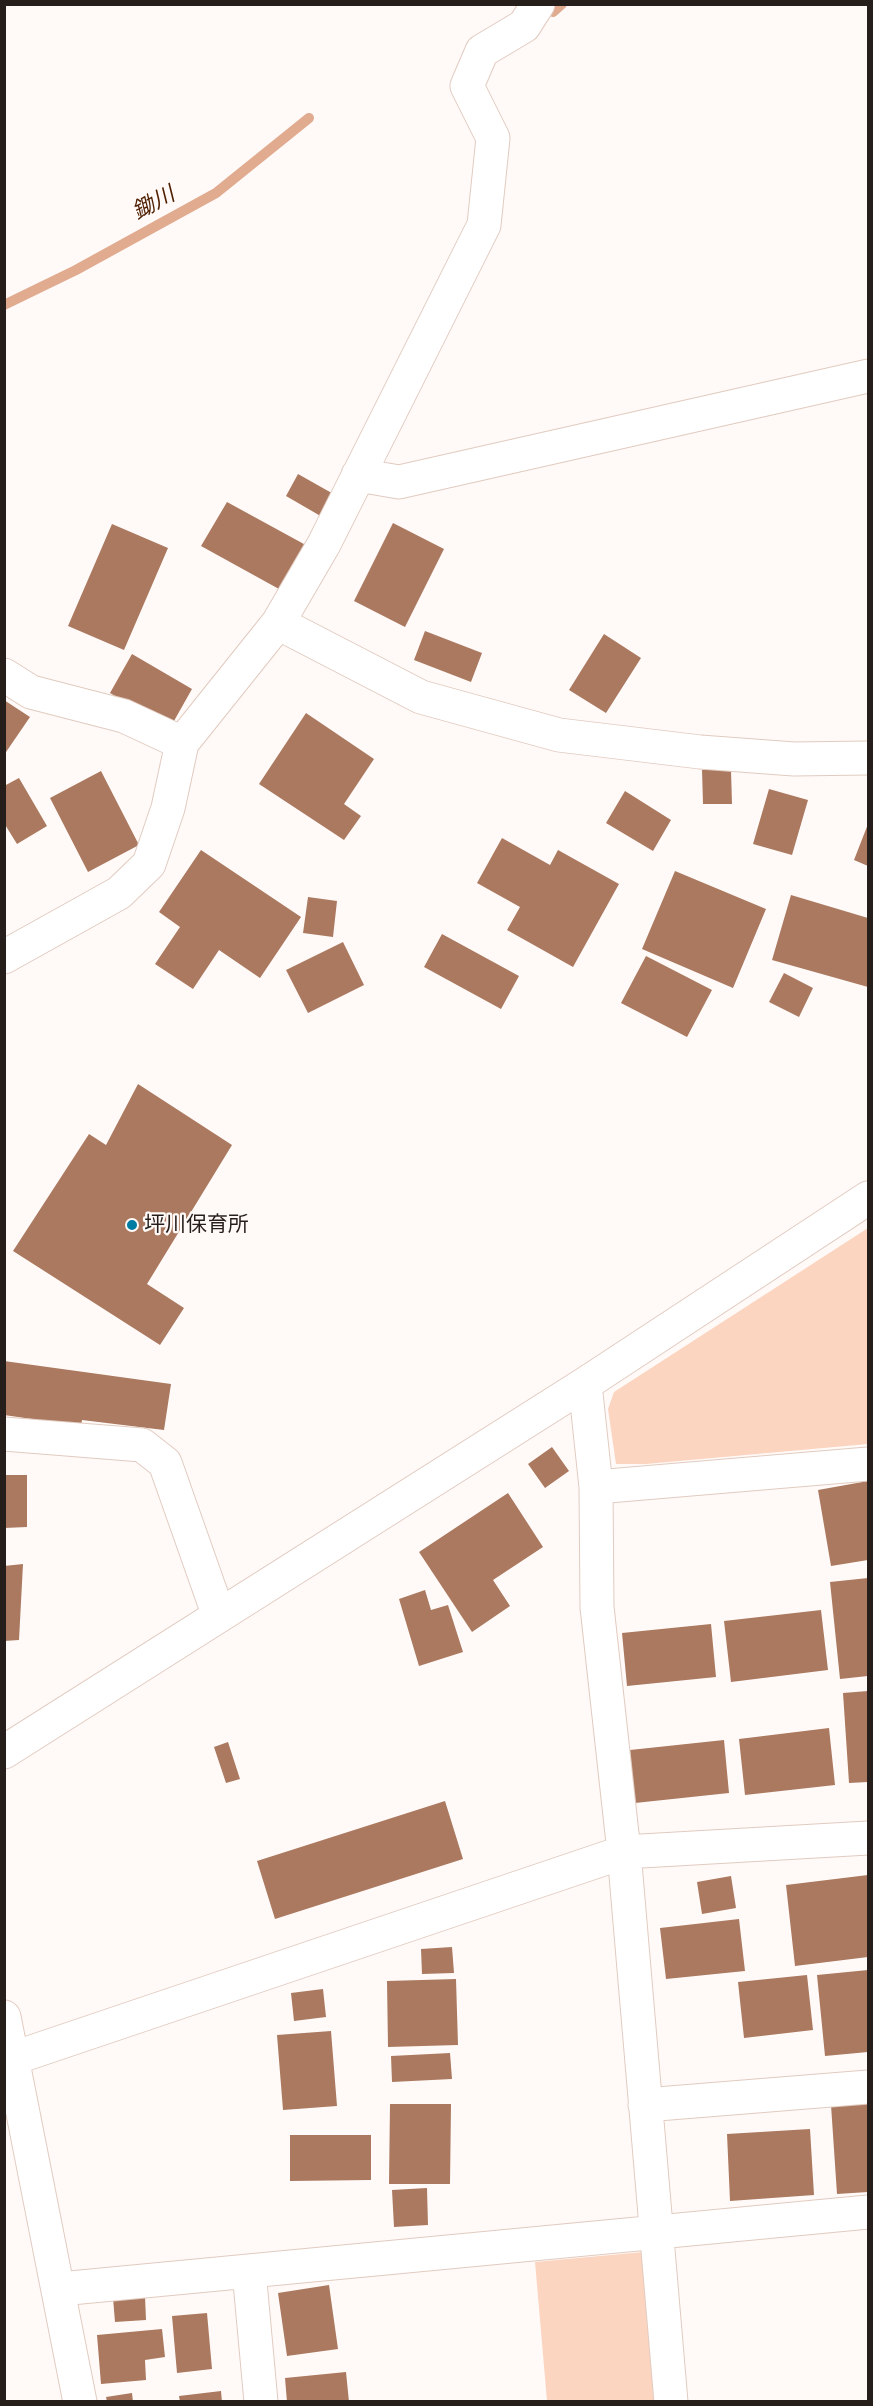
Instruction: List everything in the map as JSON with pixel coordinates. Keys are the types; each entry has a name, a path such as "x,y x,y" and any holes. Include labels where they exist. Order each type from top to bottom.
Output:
{"street":[{"path":"4,957 119,893 149,864 168,808 182,743 278,623 324,544 484,225 493,138 467,86 482,51 525,26 538,4"},
{"path":"358,475 399,482 868,376"},
{"path":"278,623 421,697 559,735 700,752 794,759 868,758"},
{"path":"4,675 31,692 124,716 182,743"},
{"path":"4,1752 585,1384 868,1198"},
{"path":"585,1384 596,1487 597,1607 624,1852 671,2402"},
{"path":"4,1434 142,1445 165,1463 219,1616"},
{"path":"596,1487 868,1464"},
{"path":"14,2058 624,1852 868,1838"},
{"path":"4,2017 60,2289 80,2402"},
{"path":"645,2105 868,2087"},
{"path":"60,2289 868,2212"},
{"path":"249,2271 261,2402"}],"shaded area":[{"path":"868,1228 868,1444 646,1464 616,1464 608,1409 614,1392"},
{"path":"643,2252 659,2401 547,2401 535,2262"}],"building":[{"path":"298,474 337,496 324,518 286,496"},
{"path":"227,502 313,549 288,594 201,546"},
{"path":"393,523 444,549 405,627 354,601"},
{"path":"112,524 168,548 124,650 68,626"},
{"path":"425,631 482,653 471,682 414,660"},
{"path":"604,634 641,658 606,713 569,690"},
{"path":"132,654 192,689 170,728 110,693"},
{"path":"4,700 30,717 4,755"},
{"path":"306,713 374,759 344,804 361,816 344,840 259,784"},
{"path":"702,770 731,770 732,804 703,804"},
{"path":"101,771 139,845 88,872 50,798"},
{"path":"19,778 47,826 17,844 4,823 4,786"},
{"path":"769,789 808,800 792,855 753,844"},
{"path":"625,791 671,820 653,851 606,823"},
{"path":"868,824 868,866 854,860"},
{"path":"502,838 550,865 558,850 619,884 573,967 507,930 520,907 477,883"},
{"path":"201,850 301,917 260,978 219,950 193,989 155,964 180,927 159,912"},
{"path":"675,871 766,909 733,988 642,949"},
{"path":"791,895 868,918 868,987 772,960"},
{"path":"308,897 337,901 333,937 303,933"},
{"path":"442,934 519,976 501,1009 424,967"},
{"path":"343,942 364,985 308,1013 286,970"},
{"path":"646,956 712,990 687,1037 621,1003"},
{"path":"784,973 813,988 799,1017 769,1002"},
{"path":"138,1084 232,1145 147,1284 184,1308 160,1345 13,1251 89,1134 106,1145"},
{"path":"4,1361 171,1384 164,1430 82,1420 81,1426 4,1415"},
{"path":"552,1447 569,1471 545,1488 528,1464"},
{"path":"4,1475 27,1475 27,1527 4,1528"},
{"path":"868,1481 868,1560 831,1566 818,1490"},
{"path":"508,1493 543,1547 493,1580 510,1606 472,1632 419,1552"},
{"path":"23,1564 19,1640 4,1641 4,1566"},
{"path":"868,1578 868,1676 840,1679 830,1582"},
{"path":"425,1590 431,1610 448,1605 463,1652 419,1666 399,1599"},
{"path":"821,1610 828,1670 731,1682 724,1621"},
{"path":"711,1624 716,1677 627,1686 622,1633"},
{"path":"868,1691 868,1782 849,1783 843,1693"},
{"path":"829,1728 835,1785 745,1795 739,1739"},
{"path":"724,1740 729,1793 635,1803 630,1750"},
{"path":"228,1742 240,1779 226,1783 214,1747"},
{"path":"445,1801 463,1859 275,1919 257,1861"},
{"path":"868,1875 868,1957 795,1966 786,1885"},
{"path":"731,1876 736,1908 702,1914 697,1882"},
{"path":"739,1919 745,1971 666,1979 660,1928"},
{"path":"452,1947 454,1973 422,1974 421,1949"},
{"path":"868,1970 868,2052 825,2056 817,1975"},
{"path":"807,1975 813,2030 744,2038 738,1982"},
{"path":"456,1979 458,2045 388,2047 387,1981"},
{"path":"323,1989 326,2017 294,2021 291,1993"},
{"path":"331,2031 337,2106 283,2110 277,2035"},
{"path":"450,2053 452,2079 392,2082 391,2056"},
{"path":"868,2102 868,2192 837,2194 831,2105"},
{"path":"390,2104 451,2104 450,2184 389,2184"},
{"path":"810,2129 814,2195 730,2201 727,2134"},
{"path":"290,2135 371,2135 371,2180 290,2181"},
{"path":"427,2188 428,2225 394,2227 392,2190"},
{"path":"329,2285 338,2349 287,2356 278,2293"},
{"path":"145,2296 146,2320 115,2322 113,2298"},
{"path":"207,2313 212,2369 177,2373 172,2316"},
{"path":"162,2329 165,2357 145,2360 146,2380 101,2384 97,2335"},
{"path":"346,2372 349,2402 287,2402 285,2378"},
{"path":"221,2391 222,2402 180,2402 179,2396"},
{"path":"132,2393 133,2402 107,2402 106,2397"}],"waterway":[{"name":"鋤川","path":"553,12 562,4"},
{"name":"鋤川","path":"4,305 76,270 216,193 309,118"}],"place":[{"name":"坪川保育所","path":"132,1225"}]}
